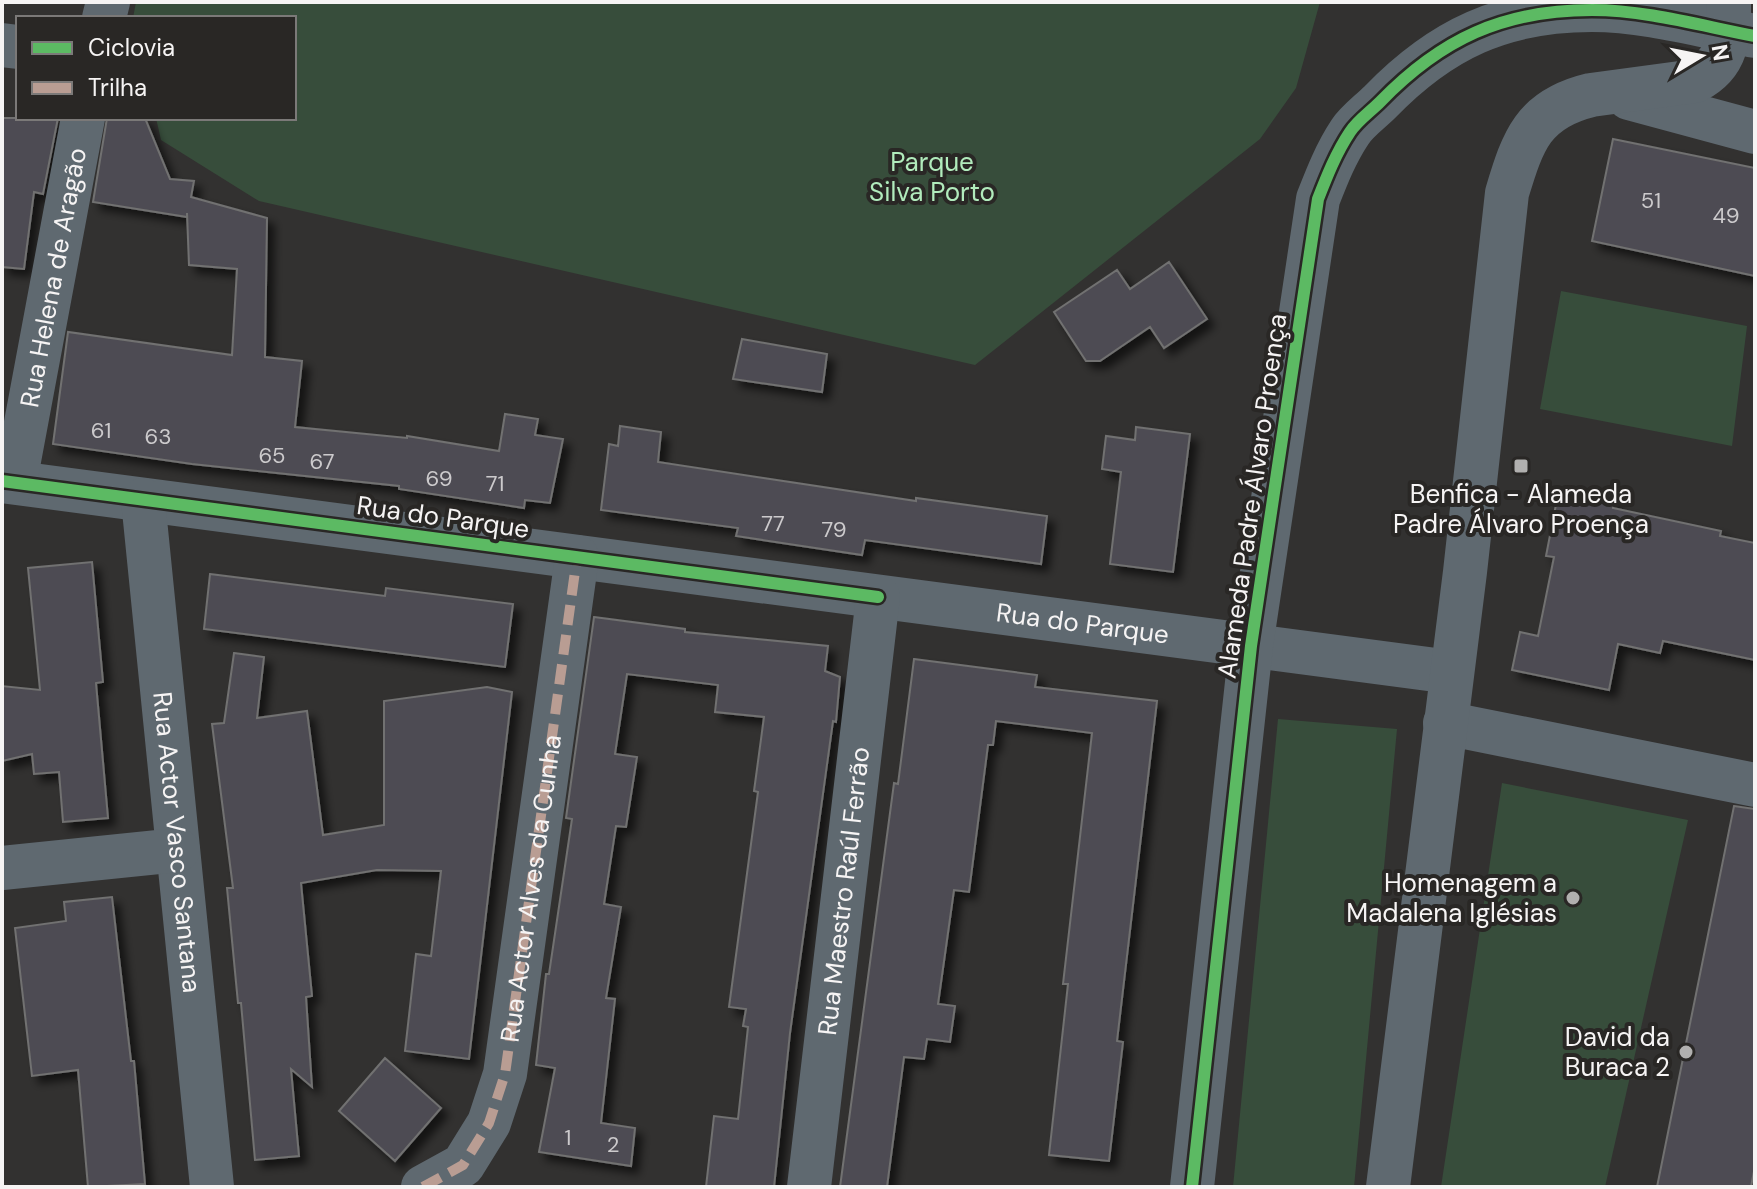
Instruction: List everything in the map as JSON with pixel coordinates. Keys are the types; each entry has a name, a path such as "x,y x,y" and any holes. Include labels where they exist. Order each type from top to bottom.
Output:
{"street":[{"name":"Alameda Padre Álvaro Proença","path":"1192,1187 1251,646 1318,199 1331,166 1351,129 1424,61 1462,38 1499,22 1532,15 1595,10 1738,23"},
{"path":"1388,1187 1507,193 1519,152 1549,111 1574,99 1695,81 1709,74 1720,63 1738,23"},
{"path":"1608,92 1755,132"},
{"name":"Rua Helena de Aragão","path":"8,482 83,120"},
{"name":"Rua do Parque","path":"8,482 1451,672"},
{"name":"Rua Actor Vasco Santana","path":"143,500 212,1187"},
{"name":"Rua Actor Alves da Cunha","path":"423,1187 463,1165 489,1123 505,1074 577,557"},
{"name":"Rua Maestro Raúl Ferrão","path":"809,1187 878,597"},
{"path":"1445,723 1755,785"},
{"path":"2,868 178,850"}],"green space":[{"name":"Parque Silva Porto","path":"136,2 1320,2 1296,88 1260,139 975,365 259,201 161,140 156,120 296,120 296,16 133,16"},
{"path":"1561,291 1747,326 1732,446 1540,409"},
{"path":"1278,719 1397,729 1354,1187 1233,1187"},
{"path":"1502,783 1688,820 1605,1187 1441,1187"}],"building":[{"path":"2,118 58,120 43,194 34,192 24,269 2,267"},
{"path":"107,120 146,120 170,179 194,181 191,197 267,218 265,357 302,361 295,427 407,436 499,451 505,414 538,419 535,435 563,439 550,503 525,500 524,508 399,489 399,486 192,464 53,444 68,332 232,355 237,269 189,265 187,213 187,217 93,202"},
{"path":"1613,139 1755,168 1755,276 1592,241"},
{"path":"1169,262 1207,319 1164,348 1150,327 1100,361 1086,361 1054,312 1117,270 1130,289"},
{"path":"742,339 827,354 822,392 733,379"},
{"path":"620,426 661,432 658,462 916,501 916,498 1047,516 1041,564 865,540 862,555 736,536 738,528 601,510 609,444 618,446"},
{"path":"1136,427 1190,434 1173,572 1110,564 1121,472 1102,469 1106,436 1135,440"},
{"path":"1559,489 1614,500 1613,508 1721,531 1720,536 1755,543 1755,660 1663,641 1660,653 1618,644 1609,690 1512,670 1520,632 1538,636 1554,557 1546,556"},
{"path":"92,562 103,682 96,683 108,818 63,822 59,772 34,774 32,754 2,761 2,686 40,690 28,568"},
{"path":"210,574 385,596 386,588 513,604 505,667 204,629"},
{"path":"594,617 685,629 685,632 828,646 825,671 840,677 790,1033 774,1187 706,1187 714,1116 738,1119 748,1027 743,1026 746,1009 729,1007 758,792 754,791 764,717 715,712 718,685 627,674 615,754 637,757 626,827 616,826 604,904 621,907 606,998 615,999 601,1123 635,1128 631,1166 539,1152 555,1068 536,1065 546,974 549,974 572,819 566,818"},
{"path":"234,653 264,657 257,718 307,711 323,835 384,825 384,701 487,687 512,692 469,1059 405,1051 416,954 431,956 441,871 377,870 301,883 312,996 306,997 312,1087 291,1069 299,1156 255,1160 227,888 233,888 212,724 224,723"},
{"path":"914,659 1037,675 1035,687 1157,701 1117,1041 1123,1042 1109,1161 1049,1155 1068,984 1063,984 1092,733 996,721 993,745 988,745 969,892 954,890 938,1004 955,1006 950,1042 927,1039 924,1059 904,1057 887,1187 840,1187 894,783 898,784"},
{"path":"1734,806 1755,809 1755,1166 1751,1187 1657,1187"},
{"path":"112,897 131,1061 134,1061 145,1184 88,1187 78,1070 32,1076 15,928 66,921 64,902"},
{"path":"385,1058 441,1108 395,1161 339,1111"}],"marked path":[{"path":"423,1187 463,1165 489,1123 505,1074 577,557"}],"cycle path":[{"path":"1192,1187 1251,646 1318,199 1336,156 1356,124 1426,61 1450,45 1502,22 1560,11 1612,11 1755,36"},
{"path":"2,481 878,597"}],"place":[{"name":"Benfica - Alameda Padre Álvaro Proença","path":"1521,466"},
{"name":"Homenagem a Madalena Iglésias","path":"1573,898"},
{"name":"David da Buraca 2","path":"1686,1052"}]}
